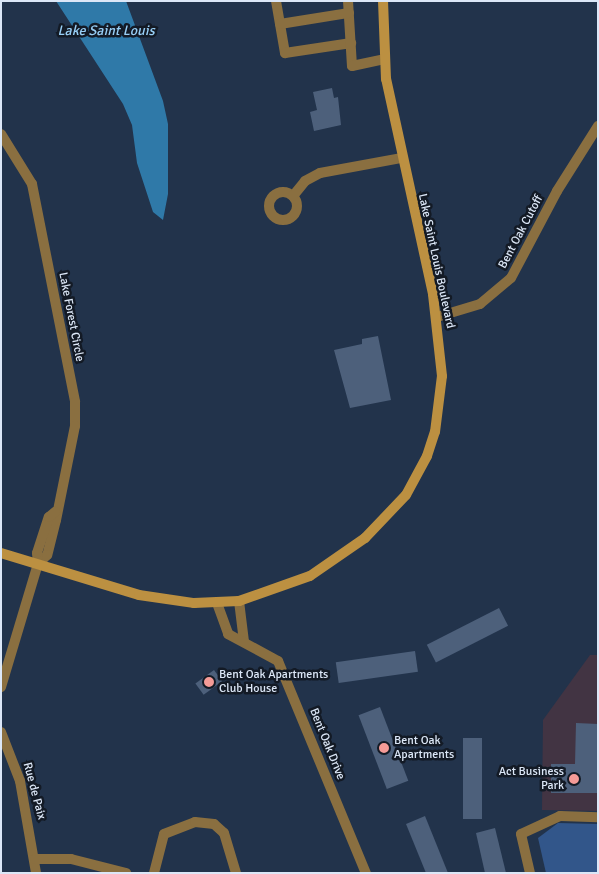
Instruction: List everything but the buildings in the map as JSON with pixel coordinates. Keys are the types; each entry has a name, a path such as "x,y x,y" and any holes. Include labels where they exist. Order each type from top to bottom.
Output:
{"main road":[{"name":"Lake Saint Louis Boulevard","path":"1,552 139,595 217,603 239,601 317,571 365,538 406,495 427,456 440,410 442,376 437,317 401,158 384,59 383,1"}],"street":[{"path":"276,1 285,53 351,43"},
{"path":"348,1 352,66 384,59"},
{"path":"280,24 349,13"},
{"name":"Bent Oak Cutoff","path":"437,317 480,304 511,278 557,191 598,126"},
{"name":"Lake Forest Circle","path":"1,134 32,184 75,402 75,426 55,512 49,548 38,564"},
{"path":"293,196 305,181 320,173 401,158"},
{"path":"1,687 38,564"},
{"path":"239,601 244,642"},
{"name":"Bent Oak Drive","path":"217,603 228,634 278,661 288,678 366,873"},
{"name":"Rue de Paix","path":"1,732 20,781 36,873"},
{"path":"530,873 521,834 560,816 598,817"},
{"path":"154,873 164,834 195,822 214,824 224,833 236,873"},
{"path":"35,859 71,859 126,873"}],"shaded area":[{"path":"590,655 598,655 598,811 542,810 543,720"},
{"path":"558,823 598,824 598,873 546,873 538,838"}],"water":[{"name":"Lake Saint Louis","path":"56,1 126,1 163,101 168,124 168,194 163,220 153,212 137,163 132,125 123,104"}],"place":[{"name":"Bent Oak Apartments Club House","path":"209,682"},
{"name":"Bent Oak Apartments","path":"384,748"},
{"name":"Act Business Park","path":"574,779"}]}
